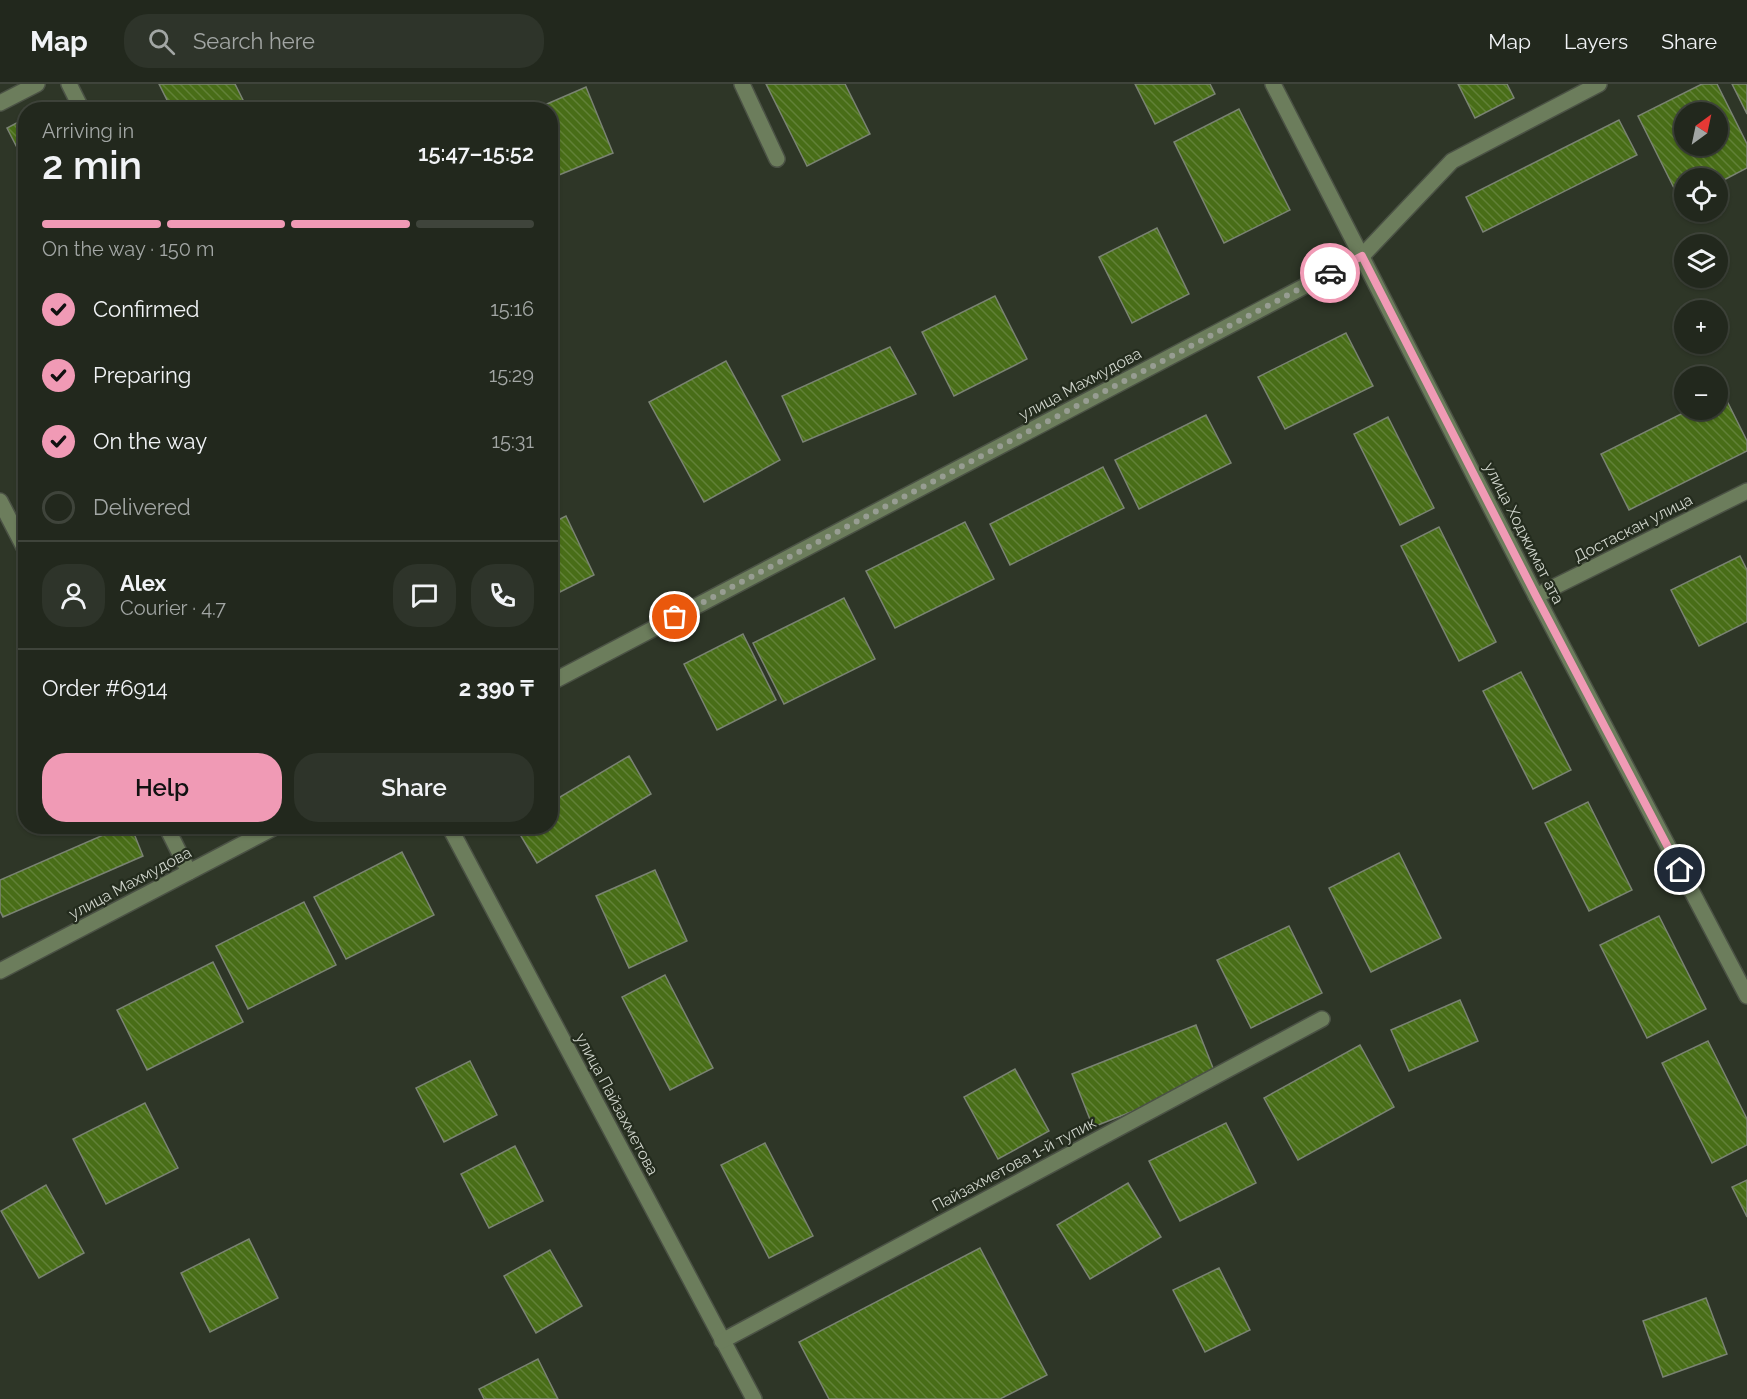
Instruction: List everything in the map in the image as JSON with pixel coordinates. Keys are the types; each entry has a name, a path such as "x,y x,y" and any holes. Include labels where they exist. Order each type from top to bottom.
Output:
{"street":[{"path":"0,102 37,84"},
{"path":"69,84 78,102"},
{"path":"742,84 777,159"},
{"name":"улица Ходжимат ата","path":"1273,84 1536,596 1747,996"},
{"name":"улица Махмудова","path":"558,679 1362,256 1452,161 1599,84"},
{"name":"Достаскан улица","path":"1536,596 1747,491"},
{"path":"0,501 18,536"},
{"path":"170,834 189,872"},
{"name":"улица Махмудова","path":"0,971 262,834"},
{"name":"улица Пайзахметова","path":"453,834 754,1399"},
{"name":"Пайзахметова 1-й тупик","path":"722,1341 1322,1019"}],"building":[{"path":"159,84 235,84 244,102 168,102"},
{"path":"766,84 845,84 870,134 807,166"},
{"path":"1135,84 1210,84 1215,94 1155,124"},
{"path":"1458,84 1507,84 1514,98 1475,118"},
{"path":"1702,84 1717,84 1726,102 1674,102 1674,156 1728,156 1728,106 1747,144 1747,168 1728,178 1728,168 1674,168 1674,188 1638,116"},
{"path":"1732,84 1747,84 1747,114"},
{"path":"586,87 613,153 558,175 558,102 551,102"},
{"path":"1239,109 1290,210 1224,243 1174,142"},
{"path":"1619,120 1637,155 1483,232 1466,197"},
{"path":"18,122 18,149 7,128"},
{"path":"1157,228 1189,294 1132,323 1099,257"},
{"path":"995,296 1027,359 954,396 922,332"},
{"path":"1346,333 1373,386 1285,429 1258,377"},
{"path":"890,347 916,394 803,442 782,396"},
{"path":"726,361 780,460 704,502 649,402"},
{"path":"1728,403 1747,441 1747,451 1629,510 1601,454 1674,418 1674,420 1728,420"},
{"path":"1206,415 1231,463 1139,509 1115,460"},
{"path":"1388,417 1434,508 1400,525 1354,434"},
{"path":"1103,467 1124,508 1010,565 990,524"},
{"path":"566,516 594,575 558,593 558,520"},
{"path":"965,522 994,579 895,628 866,571"},
{"path":"1439,527 1496,642 1459,661 1401,546"},
{"path":"1740,556 1747,570 1747,622 1699,646 1671,590"},
{"path":"844,598 875,659 784,704 753,643"},
{"path":"743,634 776,700 717,730 684,664"},
{"path":"1521,672 1571,770 1533,789 1483,691"},
{"path":"629,756 651,794 537,863 520,834 558,834 558,798"},
{"path":"1588,802 1632,890 1589,911 1545,823"},
{"path":"106,834 134,834 143,856 3,917 0,911 0,880"},
{"path":"402,852 434,915 346,959 314,897"},
{"path":"1399,853 1441,938 1371,972 1329,888"},
{"path":"655,870 687,941 629,968 596,896"},
{"path":"304,902 336,965 248,1009 216,946"},
{"path":"1659,916 1706,1009 1647,1038 1600,945"},
{"path":"1289,926 1322,993 1251,1028 1217,960"},
{"path":"213,962 243,1022 147,1070 117,1010"},
{"path":"665,975 713,1068 670,1090 622,997"},
{"path":"1460,1000 1478,1041 1409,1071 1391,1030"},
{"path":"1196,1025 1217,1078 1093,1127 1072,1074"},
{"path":"1708,1041 1747,1119 1747,1145 1712,1163 1662,1063"},
{"path":"1360,1045 1394,1107 1298,1160 1264,1098"},
{"path":"470,1061 497,1115 444,1142 416,1088"},
{"path":"1015,1069 1049,1131 998,1159 964,1097"},
{"path":"145,1103 178,1168 106,1204 73,1139"},
{"path":"1226,1123 1256,1183 1180,1221 1149,1161"},
{"path":"765,1143 813,1236 769,1258 721,1165"},
{"path":"515,1146 543,1201 489,1228 461,1174"},
{"path":"1747,1180 1747,1217 1732,1187"},
{"path":"1128,1183 1161,1237 1090,1279 1057,1225"},
{"path":"46,1185 84,1253 39,1278 1,1211"},
{"path":"249,1239 278,1298 210,1332 181,1273"},
{"path":"980,1248 1047,1375 1000,1399 829,1399 799,1342"},
{"path":"550,1250 582,1306 536,1333 504,1276"},
{"path":"1219,1268 1250,1330 1205,1352 1173,1290"},
{"path":"1706,1298 1727,1354 1663,1377 1643,1321"},
{"path":"538,1359 558,1399 484,1399 479,1389"}],"way so far":[{"path":"675,617 1330,273"}],"route":[{"path":"1330,273 1362,256 1536,596 1680,870"}]}
